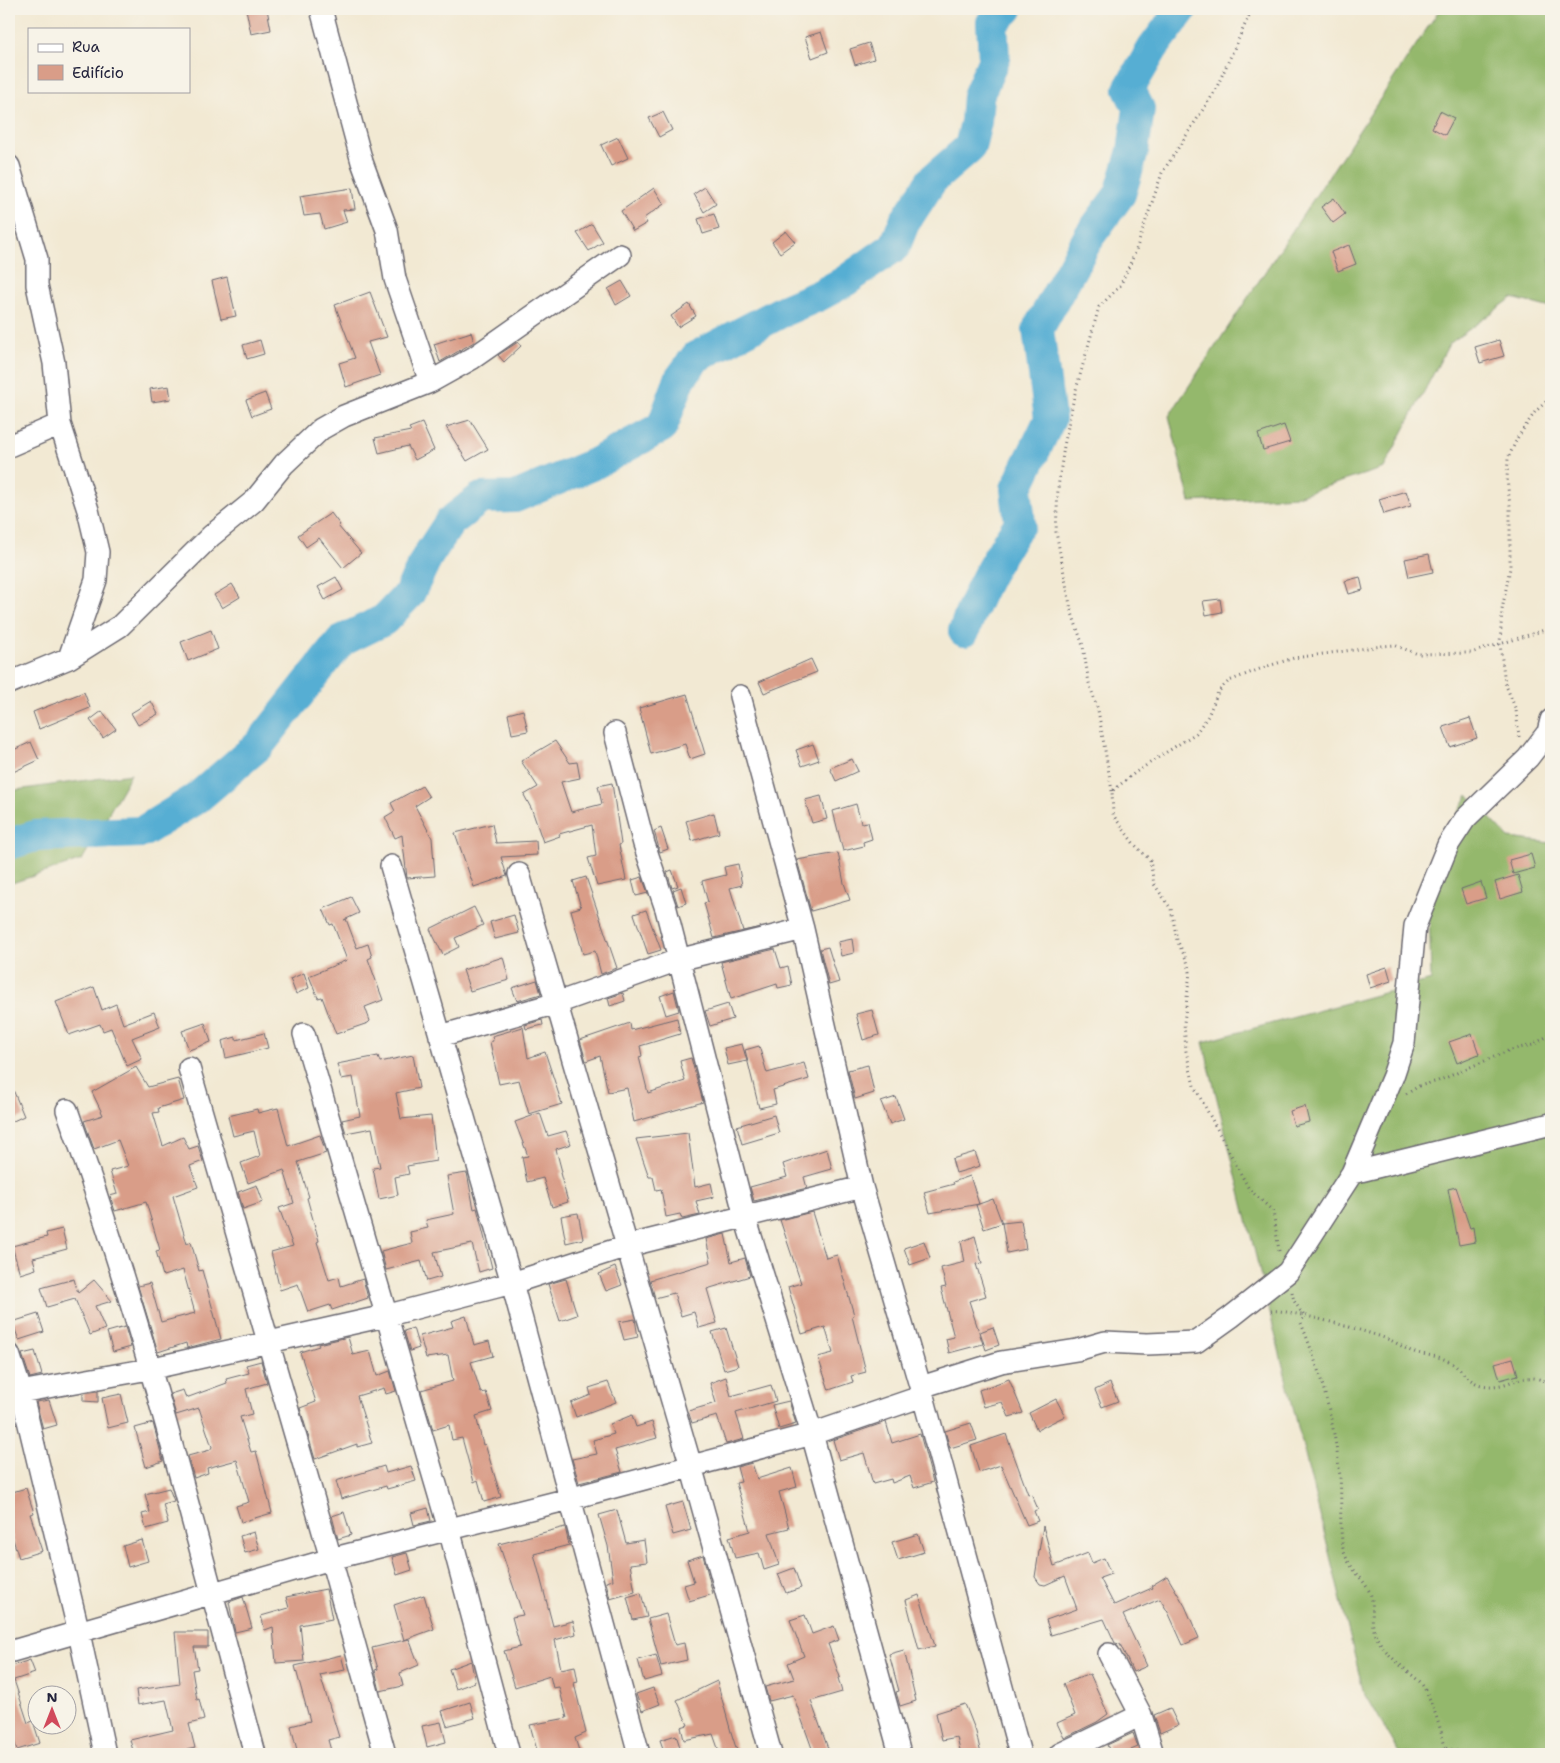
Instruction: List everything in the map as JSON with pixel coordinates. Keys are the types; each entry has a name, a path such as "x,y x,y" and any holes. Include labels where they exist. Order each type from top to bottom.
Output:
{"street":[{"path":"321,9 362,162 387,230 395,279 430,382"},
{"path":"9,166 37,259 36,285 54,363 60,424 88,510 98,552 96,580 68,658"},
{"path":"9,683 68,658 120,626 211,536 254,501 284,464 321,429 344,416 430,382 473,358 620,255"},
{"path":"9,446 60,424"},
{"path":"740,696 803,929 862,1186 922,1391 1020,1754"},
{"path":"9,1652 331,1559 569,1499 812,1434 1001,1362 1077,1350 1106,1342 1147,1344 1196,1342 1231,1318 1288,1272 1352,1173 1393,1076 1404,1043 1415,926 1448,845 1465,819 1512,774 1538,745 1548,732 1551,720"},
{"path":"615,733 644,844 666,909 745,1217 812,1434 900,1754"},
{"path":"390,866 512,1283 639,1754"},
{"path":"519,874 691,1466 771,1754"},
{"path":"440,1036 557,1003 678,960 803,929"},
{"path":"304,1034 385,1316 449,1529 509,1754"},
{"path":"189,1068 269,1341 385,1754"},
{"path":"67,1110 94,1184 149,1369 255,1754"},
{"path":"1352,1173 1551,1124"},
{"path":"15,1393 149,1369 385,1316 512,1283 627,1246 862,1186"},
{"path":"9,1354 15,1393 79,1633 105,1754"},
{"path":"1109,1654 1141,1715 1154,1754"},
{"path":"1060,1754 1141,1715"}],"path":[{"path":"1252,9 1215,91 1162,173 1135,252 1120,286 1099,308 1074,398 1064,446 1058,488 1056,532 1064,582 1083,646 1089,682 1098,710 1112,791 1113,815 1134,844 1150,860 1154,884 1171,909 1177,940 1190,972 1184,1024 1186,1051 1194,1086 1249,1189 1273,1211 1277,1247 1288,1272 1294,1301 1304,1316"},
{"path":"1512,774 1519,738 1516,710 1504,682 1500,644 1502,610 1510,568 1508,458 1518,437 1535,412 1551,397"},
{"path":"1112,791 1136,772 1196,733 1208,716 1218,692 1229,681 1264,666 1294,658 1394,645 1418,654 1479,652 1551,628"},
{"path":"1399,1099 1419,1086 1438,1081 1510,1050 1533,1044 1551,1034"},
{"path":"1267,1312 1276,1310 1304,1316 1390,1340 1411,1351 1445,1359 1472,1381 1482,1385 1502,1385 1525,1377 1538,1377 1551,1384"},
{"path":"1304,1316 1301,1323 1310,1343 1333,1424 1340,1479 1341,1533 1347,1559 1366,1586 1373,1600 1372,1621 1375,1633 1389,1654 1425,1688 1446,1748 1446,1754"},
{"path":"1446,1748 1468,1754"}],"green space":[{"path":"1440,9 1551,9 1551,308 1512,298 1449,344 1384,468 1297,496 1190,502 1169,416"},
{"path":"131,774 82,860 9,884 9,791"},
{"path":"1468,795 1509,838 1551,843 1551,1754 1400,1754 1363,1690 1203,1042 1431,980 1428,866"}],"building":[{"path":"246,9 267,9 271,30 251,34"},
{"path":"821,32 828,52 812,58 805,37"},
{"path":"869,43 874,59 855,65 850,49"},
{"path":"1440,111 1454,118 1445,135 1432,128"},
{"path":"663,112 672,130 659,137 649,118"},
{"path":"618,137 628,158 611,166 601,145"},
{"path":"705,187 716,204 704,212 694,194"},
{"path":"352,188 355,209 343,210 347,222 324,229 320,214 304,216 300,196"},
{"path":"654,188 664,204 644,218 647,223 633,231 621,211"},
{"path":"1334,198 1345,214 1333,223 1321,207"},
{"path":"714,214 719,229 703,234 698,219"},
{"path":"592,224 603,242 589,251 577,233"},
{"path":"786,231 795,242 780,253 772,242"},
{"path":"1349,245 1356,264 1338,271 1331,252"},
{"path":"227,277 236,316 221,319 212,281"},
{"path":"622,281 631,296 616,305 608,289"},
{"path":"370,292 387,337 368,342 380,375 346,387 339,363 355,358 335,305"},
{"path":"689,304 696,316 678,327 671,316"},
{"path":"471,332 474,342 440,362 434,344"},
{"path":"260,340 264,354 247,359 243,345"},
{"path":"1499,340 1504,356 1480,363 1475,347"},
{"path":"518,342 521,346 504,362 498,355"},
{"path":"169,386 171,399 152,402 150,389"},
{"path":"265,393 271,409 252,416 246,400"},
{"path":"470,420 488,449 467,461 446,427"},
{"path":"422,423 434,450 415,460 408,446 379,453 375,438 411,431 409,428"},
{"path":"1284,425 1290,442 1263,450 1258,434"},
{"path":"1406,491 1411,506 1384,514 1379,499"},
{"path":"331,513 340,525 338,526 361,553 343,568 319,538 306,547 298,535"},
{"path":"1429,554 1433,572 1409,577 1405,559"},
{"path":"336,577 343,590 325,600 318,587"},
{"path":"1360,577 1363,590 1349,594 1345,581"},
{"path":"232,584 240,597 222,608 214,595"},
{"path":"1220,599 1222,612 1206,615 1203,601"},
{"path":"211,630 218,649 188,661 181,642"},
{"path":"811,659 817,672 764,693 759,682"},
{"path":"84,692 90,708 39,729 33,712"},
{"path":"687,694 705,754 690,759 685,744 651,754 639,708"},
{"path":"151,701 158,714 138,725 131,713"},
{"path":"523,710 528,731 512,734 508,714"},
{"path":"102,711 116,729 103,738 90,720"},
{"path":"1470,718 1477,738 1450,747 1443,727"},
{"path":"555,741 570,763 577,762 580,778 561,782 571,812 602,804 598,786 612,783 621,844 619,845 626,880 597,886 588,858 596,856 592,825 559,834 560,836 543,842 532,810 524,795 538,787 521,761"},
{"path":"31,742 39,760 13,772 9,764 9,752"},
{"path":"813,744 819,760 802,766 796,750"},
{"path":"852,759 858,771 836,781 830,768"},
{"path":"422,786 429,797 415,806 432,838 435,876 407,878 402,835 395,838 385,817 395,811 391,803"},
{"path":"821,796 827,819 812,823 805,800"},
{"path":"856,804 861,823 868,822 872,839 863,842 864,846 843,851 833,811"},
{"path":"714,813 719,833 692,841 686,821"},
{"path":"492,824 496,843 536,841 537,855 501,857 507,876 474,887 455,833"},
{"path":"661,828 668,849 660,852 654,831"},
{"path":"838,853 844,883 850,900 811,911 797,860"},
{"path":"1531,854 1535,868 1513,874 1509,860"},
{"path":"738,864 742,885 730,888 743,931 761,927 714,938 704,903 708,902 702,881 726,875 724,867"},
{"path":"672,870 678,886 672,888 667,872"},
{"path":"1518,875 1523,892 1500,899 1495,882"},
{"path":"586,877 617,968 601,974 595,951 583,954 571,910 581,907 573,881"},
{"path":"642,877 648,893 636,896 632,880"},
{"path":"1481,882 1486,898 1466,904 1461,889"},
{"path":"681,887 686,903 678,906 673,890"},
{"path":"351,897 359,913 346,919 357,948 368,944 372,957 368,959 383,1000 365,1007 370,1021 368,1023 336,1034 322,997 318,998 309,976 347,960 333,924 330,925 323,909"},
{"path":"474,907 483,925 455,938 459,947 443,955 430,929"},
{"path":"646,910 661,950 648,954 634,914"},
{"path":"514,915 519,933 495,939 490,922"},
{"path":"852,939 854,953 841,956 838,942"},
{"path":"828,947 839,982 829,985 820,949"},
{"path":"775,949 781,968 788,966 792,985 778,988 777,984 731,999 721,962"},
{"path":"503,957 509,980 470,991 463,970"},
{"path":"1387,967 1391,981 1370,988 1366,974"},
{"path":"304,973 309,988 296,994 290,979"},
{"path":"537,980 541,994 517,1001 512,988"},
{"path":"94,987 102,1010 116,1004 123,1024 154,1012 160,1027 132,1038 142,1059 127,1066 111,1028 103,1031 100,1024 69,1035 56,1002"},
{"path":"674,991 679,1011 666,1015 660,996"},
{"path":"623,993 625,1001 610,1006 608,998"},
{"path":"728,1004 733,1019 710,1026 705,1011"},
{"path":"872,1010 879,1035 863,1040 856,1014"},
{"path":"677,1018 680,1034 640,1046 642,1056 639,1057 648,1093 685,1081 680,1061 691,1058 703,1102 634,1122 627,1088 608,1092 600,1056 586,1061 580,1040 630,1023 631,1030"},
{"path":"542,1020 543,1025 526,1029 525,1025"},
{"path":"205,1023 211,1042 189,1050 182,1031"},
{"path":"523,1027 528,1058 545,1052 562,1104 529,1114 519,1080 499,1084 490,1042 493,1041 492,1036"},
{"path":"264,1033 268,1048 226,1058 222,1041 236,1037 236,1040"},
{"path":"1472,1034 1479,1054 1457,1063 1449,1042"},
{"path":"742,1044 747,1061 728,1065 724,1048"},
{"path":"759,1046 767,1073 804,1063 809,1079 773,1090 776,1104 759,1108 745,1050"},
{"path":"413,1055 419,1088 396,1093 401,1119 431,1116 436,1161 407,1166 409,1174 395,1177 398,1195 379,1199 373,1168 380,1167 372,1128 346,1133 342,1120 360,1116 353,1077 341,1079 337,1064 378,1056 380,1062"},
{"path":"868,1065 874,1093 855,1099 848,1070"},
{"path":"136,1067 148,1087 178,1079 184,1100 158,1108 159,1112 153,1113 163,1146 183,1137 189,1149 198,1146 203,1161 190,1166 198,1187 173,1196 187,1244 191,1242 199,1271 202,1270 221,1339 187,1348 186,1343 158,1352 138,1286 150,1283 161,1322 195,1313 183,1270 163,1276 156,1251 160,1250 146,1202 115,1211 110,1196 117,1194 110,1171 128,1166 118,1140 94,1149 84,1121 103,1115 92,1092"},
{"path":"9,1080 24,1116 9,1123"},
{"path":"896,1097 904,1119 890,1124 881,1102"},
{"path":"1305,1106 1309,1122 1294,1126 1290,1111"},
{"path":"278,1108 288,1146 320,1135 326,1153 298,1162 309,1197 307,1198 319,1241 317,1242 329,1280 339,1277 341,1286 363,1279 368,1298 332,1310 330,1305 308,1312 298,1284 280,1290 271,1252 293,1246 279,1208 294,1203 284,1170 248,1183 241,1163 260,1156 254,1131 233,1136 228,1116 257,1109 258,1113"},
{"path":"540,1113 548,1136 566,1131 571,1144 556,1149 568,1202 552,1207 543,1178 527,1182 522,1157 528,1156 515,1122"},
{"path":"774,1115 779,1133 742,1144 737,1126"},
{"path":"688,1133 695,1187 711,1183 714,1197 696,1201 700,1215 682,1219 680,1214 666,1217 661,1189 656,1190 653,1177 649,1177 636,1139"},
{"path":"827,1149 832,1169 804,1177 807,1188 754,1201 750,1187 787,1177 783,1164"},
{"path":"975,1152 980,1166 956,1173 952,1159"},
{"path":"467,1173 474,1209 477,1208 492,1268 479,1272 472,1244 434,1252 441,1277 427,1281 421,1261 386,1270 381,1251 412,1243 410,1232 428,1228 426,1220 454,1214 447,1176"},
{"path":"970,1176 979,1204 930,1213 924,1192 954,1184 953,1182"},
{"path":"257,1185 263,1202 243,1209 238,1192"},
{"path":"1456,1187 1470,1228 1473,1227 1475,1242 1459,1245 1448,1189"},
{"path":"993,1199 1002,1223 984,1229 976,1205"},
{"path":"812,1212 826,1258 837,1255 854,1315 852,1316 866,1372 851,1376 853,1382 829,1390 818,1357 833,1353 825,1327 802,1334 788,1287 801,1283 780,1220"},
{"path":"578,1213 583,1239 566,1243 561,1216"},
{"path":"1021,1221 1026,1249 1007,1253 1002,1223"},
{"path":"62,1229 67,1249 33,1258 36,1269 20,1274 12,1246 47,1237 46,1233"},
{"path":"725,1234 731,1262 745,1258 750,1276 707,1289 717,1323 699,1328 694,1312 681,1316 674,1293 655,1298 650,1280 711,1262 706,1239"},
{"path":"975,1236 982,1263 976,1264 986,1296 969,1301 983,1344 949,1353 946,1339 954,1337 941,1288 946,1287 941,1268 965,1262 961,1242"},
{"path":"924,1241 930,1258 910,1265 904,1248"},
{"path":"615,1267 622,1285 606,1291 599,1274"},
{"path":"74,1279 78,1293 94,1280 112,1301 95,1306 105,1329 90,1335 75,1299 47,1307 41,1288"},
{"path":"566,1279 577,1315 560,1321 548,1284"},
{"path":"38,1314 44,1332 19,1340 12,1322"},
{"path":"466,1316 474,1345 489,1341 493,1356 471,1362 481,1393 486,1392 492,1411 476,1416 483,1445 485,1444 501,1497 484,1502 478,1480 474,1482 462,1438 452,1440 449,1425 433,1430 421,1390 453,1381 448,1355 426,1358 420,1336 453,1327 451,1321"},
{"path":"635,1319 638,1337 624,1340 619,1322"},
{"path":"125,1327 131,1347 113,1352 107,1332"},
{"path":"993,1327 999,1345 986,1350 980,1332"},
{"path":"413,1328 419,1348 410,1351 404,1331"},
{"path":"726,1328 738,1366 724,1370 712,1332"},
{"path":"348,1337 353,1355 370,1351 377,1376 390,1371 396,1391 386,1394 384,1388 357,1396 372,1443 357,1447 357,1444 315,1459 300,1408 316,1402 300,1352 319,1346 318,1344"},
{"path":"35,1351 42,1375 30,1378 22,1354"},
{"path":"1513,1358 1518,1375 1500,1380 1495,1363"},
{"path":"261,1361 267,1383 246,1389 252,1414 240,1417 251,1452 256,1451 272,1513 241,1522 236,1506 249,1502 237,1460 207,1468 208,1473 194,1478 188,1456 210,1450 212,1447 199,1408 176,1415 170,1394 183,1390 186,1398 227,1383 226,1379 249,1373 246,1365"},
{"path":"726,1377 731,1396 771,1385 776,1401 736,1413 744,1439 726,1444 717,1416 692,1423 688,1411 716,1403 710,1383"},
{"path":"1009,1379 1023,1413 1009,1417 1002,1402 984,1407 979,1390"},
{"path":"608,1382 616,1402 576,1417 571,1403 591,1395 589,1388"},
{"path":"1110,1383 1118,1401 1102,1407 1095,1390"},
{"path":"98,1391 98,1402 83,1401 83,1393"},
{"path":"121,1394 128,1423 108,1428 102,1398"},
{"path":"1056,1399 1065,1416 1037,1430 1029,1413"},
{"path":"49,1400 57,1425 43,1429 36,1402"},
{"path":"789,1401 796,1424 779,1429 772,1405"},
{"path":"632,1415 636,1427 652,1422 657,1438 615,1450 622,1472 579,1483 572,1459 597,1454 593,1440 614,1434 610,1424"},
{"path":"886,1422 892,1443 920,1434 933,1482 914,1488 910,1476 892,1483 891,1479 873,1484 864,1453 839,1460 833,1440"},
{"path":"153,1423 163,1461 146,1467 135,1428"},
{"path":"971,1423 977,1440 950,1448 945,1431"},
{"path":"1006,1434 1028,1494 1031,1493 1038,1509 1034,1511 1038,1521 1027,1525 1001,1465 979,1472 971,1446"},
{"path":"752,1463 757,1479 792,1468 797,1487 779,1492 789,1528 769,1533 779,1565 764,1570 759,1553 735,1558 729,1537 750,1531 736,1483 741,1482 737,1467"},
{"path":"384,1466 386,1473 411,1466 416,1481 387,1489 386,1486 341,1499 336,1481"},
{"path":"26,1488 34,1513 30,1514 42,1551 19,1558 9,1527 9,1493"},
{"path":"169,1488 174,1501 163,1504 168,1523 146,1529 142,1514 150,1512 145,1494"},
{"path":"683,1502 691,1530 673,1535 665,1507"},
{"path":"428,1508 431,1521 414,1525 411,1513"},
{"path":"617,1510 626,1543 644,1540 647,1562 630,1564 635,1592 610,1599 606,1582 613,1580 608,1546 599,1515"},
{"path":"344,1512 351,1535 338,1539 332,1516"},
{"path":"1043,1526 1054,1566 1088,1553 1092,1563 1104,1558 1111,1574 1100,1578 1114,1605 1152,1588 1151,1586 1167,1576 1185,1606 1199,1638 1183,1645 1160,1599 1123,1615 1147,1666 1133,1672 1120,1644 1115,1643 1104,1619 1051,1635 1046,1620 1077,1609 1065,1576 1045,1585 1040,1584 1035,1577"},
{"path":"565,1527 569,1545 534,1554 553,1626 573,1621 576,1634 555,1640 561,1669 575,1666 578,1682 574,1683 586,1733 575,1738 580,1754 538,1754 530,1725 567,1718 559,1687 553,1688 550,1676 515,1687 504,1651 520,1647 512,1617 523,1615 499,1544"},
{"path":"254,1532 259,1549 245,1553 240,1536"},
{"path":"918,1534 924,1552 898,1560 892,1542"},
{"path":"142,1540 148,1561 128,1567 123,1546"},
{"path":"407,1553 412,1570 397,1575 392,1557"},
{"path":"703,1555 713,1594 689,1601 684,1585 694,1582 687,1560"},
{"path":"794,1568 801,1588 786,1593 778,1574"},
{"path":"326,1589 332,1619 300,1625 304,1661 276,1663 273,1627 265,1630 261,1616 289,1608 286,1597"},
{"path":"641,1593 647,1617 633,1620 627,1597"},
{"path":"424,1595 434,1629 404,1640 394,1605"},
{"path":"919,1595 935,1646 919,1650 906,1600"},
{"path":"243,1597 252,1628 235,1632 229,1602"},
{"path":"666,1614 675,1645 684,1643 687,1660 661,1666 648,1619"},
{"path":"805,1615 812,1634 834,1626 839,1640 828,1644 840,1677 838,1678 842,1692 811,1701 830,1754 814,1754 793,1695 769,1701 765,1687 794,1679 788,1663 804,1656 790,1620"},
{"path":"175,1632 208,1632 208,1647 194,1647 198,1669 192,1670 197,1700 199,1699 204,1720 189,1724 195,1748 169,1754 134,1754 130,1740 173,1730 166,1700 138,1705 136,1690 180,1684"},
{"path":"409,1639 419,1665 400,1673 403,1686 380,1691 375,1670 378,1669 372,1648"},
{"path":"904,1650 916,1701 900,1706 896,1692 899,1691 889,1654"},
{"path":"341,1655 345,1670 320,1675 339,1737 328,1740 332,1754 298,1754 291,1726 310,1721 295,1666"},
{"path":"656,1655 662,1676 644,1681 638,1660"},
{"path":"30,1660 35,1673 14,1680 28,1723 28,1736 38,1736 40,1743 17,1750 9,1725 9,1667"},
{"path":"471,1661 475,1682 456,1689 449,1669"},
{"path":"1090,1674 1108,1714 1097,1722 1064,1738 1057,1723 1075,1715 1063,1684"},
{"path":"717,1681 738,1754 720,1754 713,1734 684,1740 681,1727 688,1725 677,1700"},
{"path":"653,1688 660,1704 642,1711 636,1694"},
{"path":"470,1702 475,1718 447,1726 442,1711"},
{"path":"965,1704 976,1732 981,1754 961,1754 957,1737 942,1740 936,1713"},
{"path":"1170,1708 1178,1725 1160,1733 1154,1715"},
{"path":"441,1722 446,1742 427,1747 422,1726"},
{"path":"1133,1733 1138,1747 1121,1754 1111,1754 1107,1745"},
{"path":"676,1735 681,1750 665,1754 660,1740"}],"waterway":[{"path":"9,844 35,836 142,832 197,798 259,745 341,641 384,620 409,594 427,557 450,522 481,498 515,497 594,464 662,427 680,379 696,357 785,310 844,282 895,246 904,223 932,180 970,147 976,122 978,96 994,59 992,23 1007,9"},
{"path":"964,631 988,575 1020,523 1016,489 1050,419 1038,329 1090,235 1120,194 1133,151 1139,109 1129,89 1153,48 1182,9"}]}
